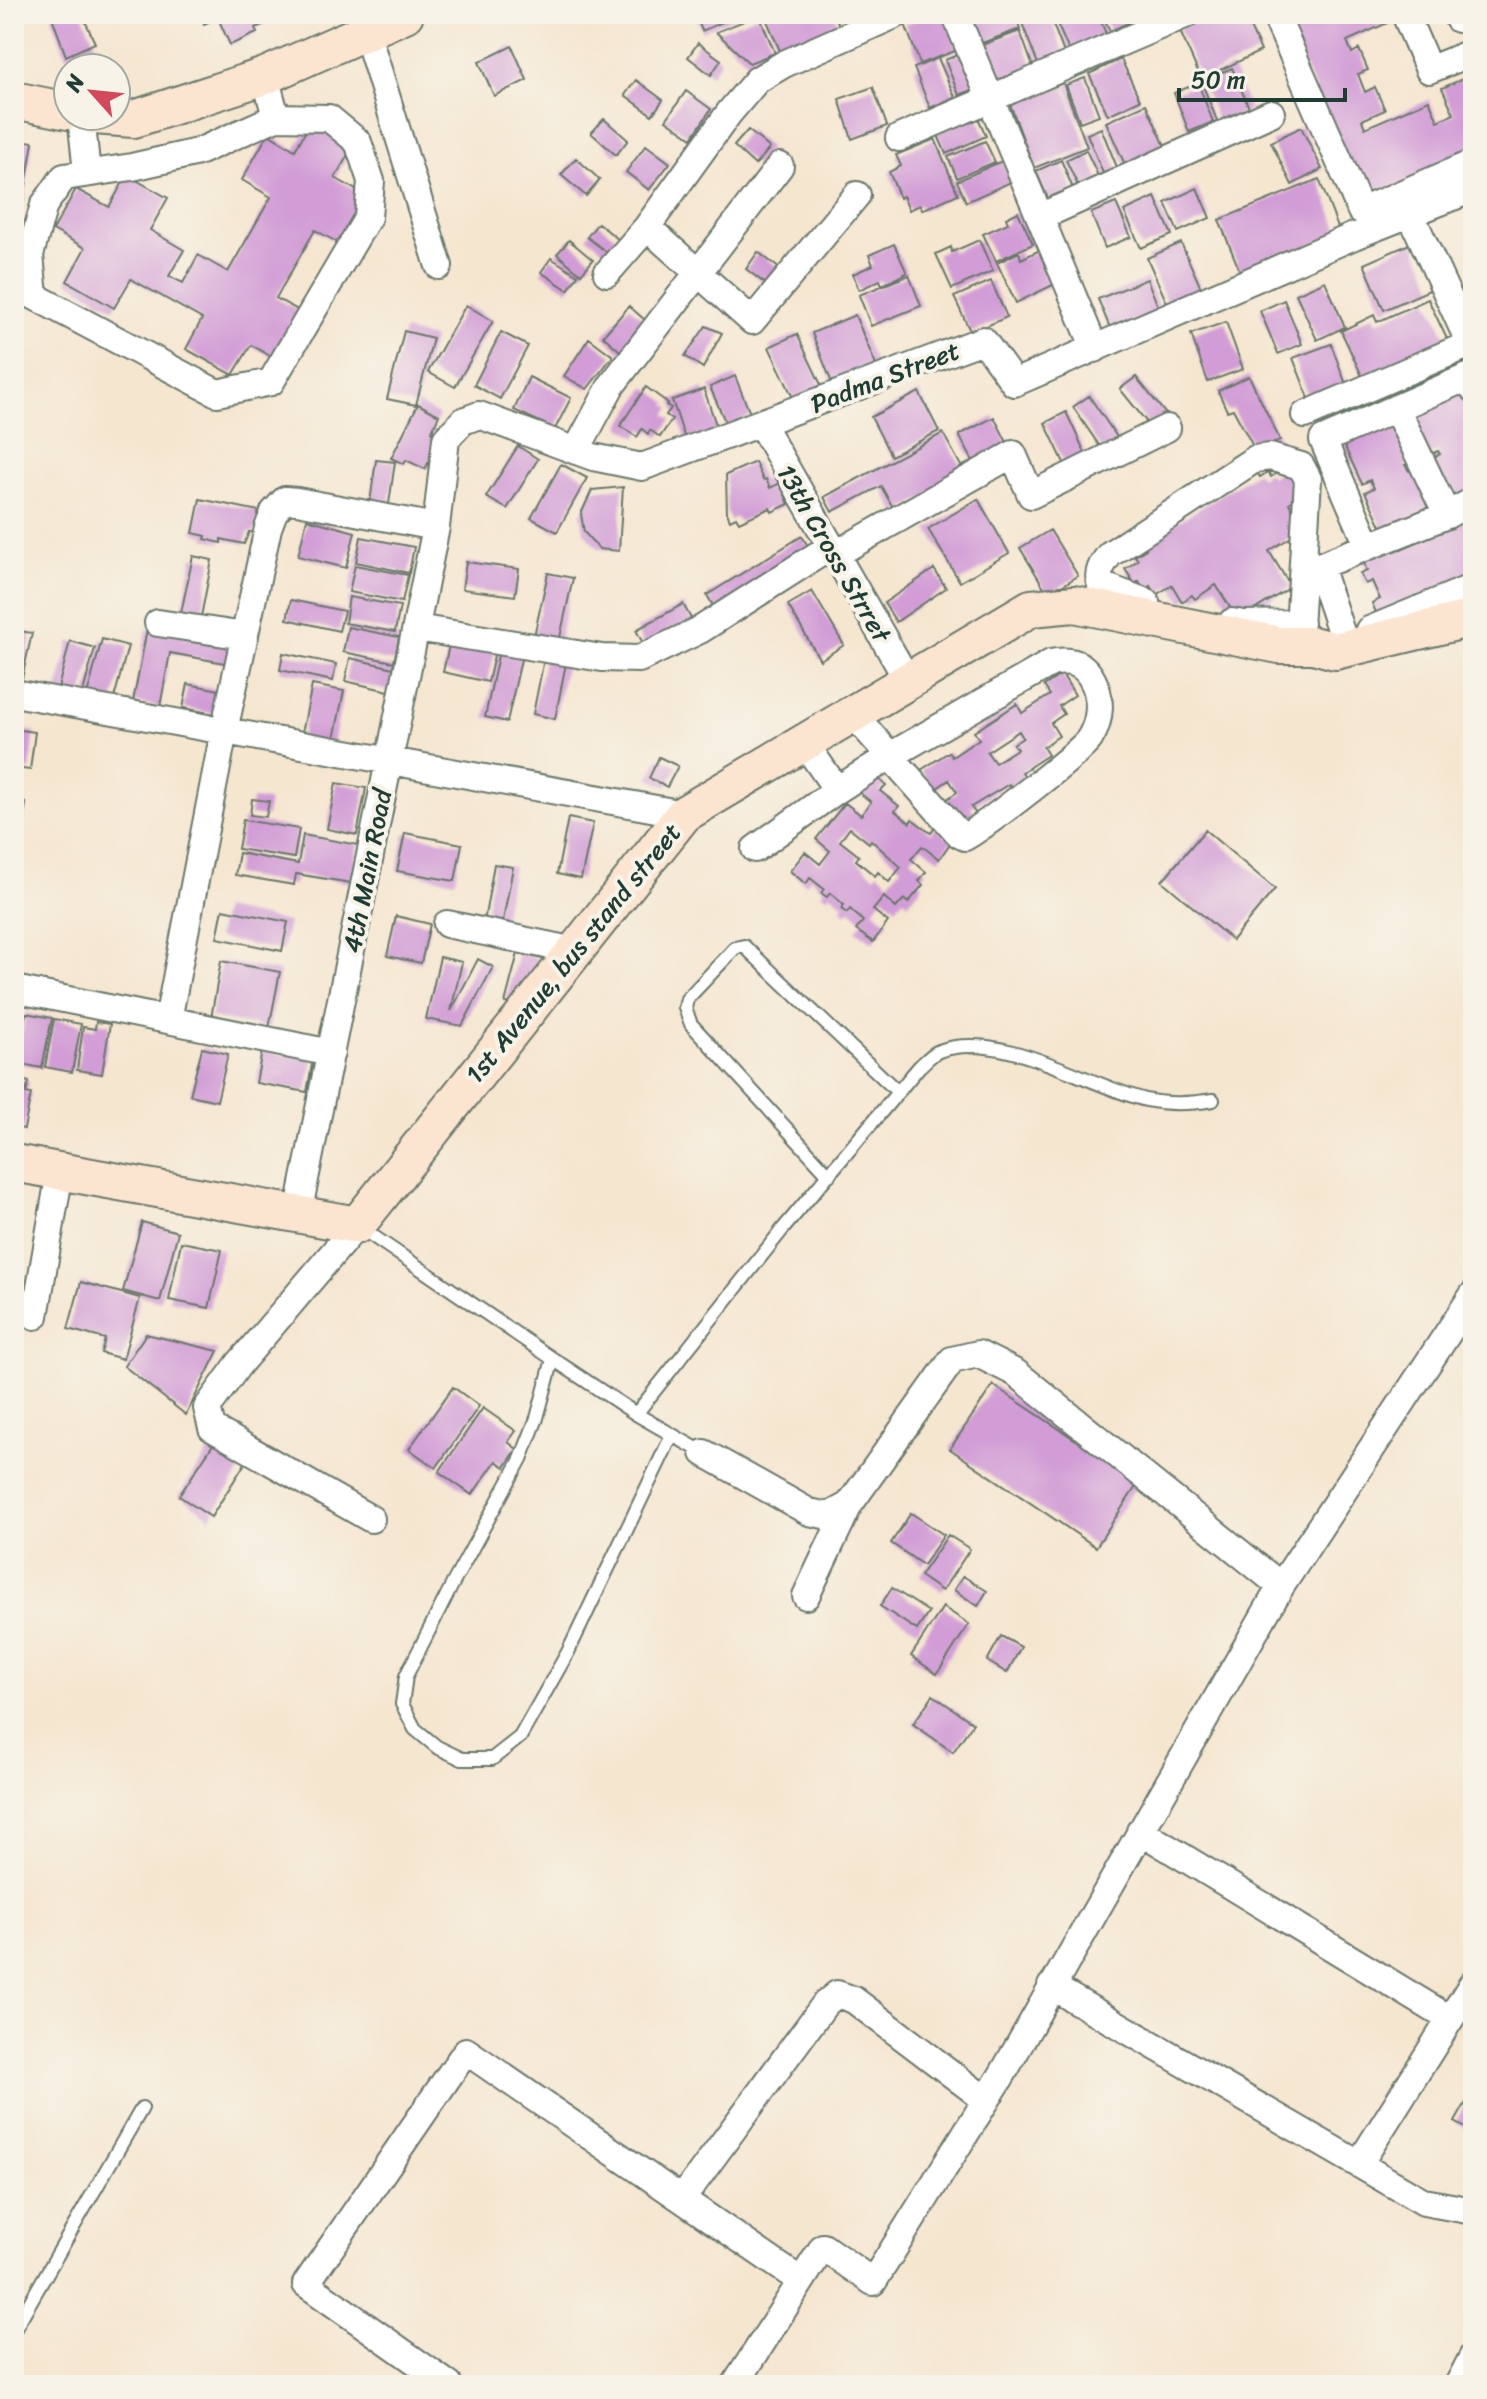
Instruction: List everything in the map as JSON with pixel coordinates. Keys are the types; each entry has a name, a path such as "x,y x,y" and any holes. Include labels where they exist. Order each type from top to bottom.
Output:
{"street":[{"path":"132,119 265,76 405,14"},
{"path":"607,273 647,227 729,113 757,80 784,64 897,14"},
{"path":"955,14 1095,349"},
{"path":"899,138 1187,14"},
{"path":"1275,14 1361,211 1473,163"},
{"path":"1405,14 1429,70 1472,55"},
{"path":"1456,14 1458,19 1470,14"},
{"path":"366,31 439,266"},
{"path":"265,76 276,117"},
{"path":"14,100 52,108"},
{"path":"1040,217 1271,113"},
{"path":"276,117 329,118 358,142 371,181 368,217 271,382 217,393 34,296 30,255 44,205 64,177 132,167 198,152 276,117"},
{"path":"83,132 87,173"},
{"path":"576,451 611,386 780,166"},
{"name":"Padma Street","path":"436,527 446,439 463,421 479,415 593,457 642,467 983,340 1014,383 1354,236 1473,189"},
{"path":"647,227 752,321 857,195"},
{"path":"1305,415 1472,346 1411,215"},
{"path":"1368,545 1323,440 1468,377 1473,388"},
{"path":"1396,408 1447,515"},
{"name":"13th Cross Strret","path":"761,424 908,681"},
{"path":"416,628 602,658 639,659 700,630 832,551 1013,454 1031,495 1167,428"},
{"path":"1144,610 1101,585 1098,578 1110,554 1255,459 1270,457 1301,466 1308,479 1299,634"},
{"path":"168,1020 224,731 274,512 285,500 436,527"},
{"path":"1473,501 1447,515 1319,566 1345,644 1473,587"},
{"name":"4th Main Road","path":"298,1214 436,527"},
{"name":"1st Avenue, bus stand street","path":"357,1225 684,814 1031,608 1074,604 1144,610 1279,645 1299,634 1313,645 1335,651 1345,644 1473,618"},
{"path":"158,623 245,636"},
{"path":"755,849 890,756 1051,663 1066,659 1085,668 1100,701 1098,718 1084,746 965,837 959,834 890,756 852,713"},
{"path":"14,693 684,814"},
{"path":"804,742 837,790"},
{"path":"447,924 575,951"},
{"path":"14,989 331,1053"},
{"path":"14,1163 357,1225 239,1364 207,1408 212,1428 371,1519"},
{"path":"35,1316 60,1172"},
{"path":"735,2385 823,2247 873,2282 986,2100 1281,1586 1473,1295"},
{"path":"806,1596 849,1505 952,1360 978,1354 1016,1373 1281,1586"},
{"path":"704,1453 809,1512 829,1516 849,1505"},
{"path":"1140,1831 1450,2019"},
{"path":"1359,2164 1473,1983"},
{"path":"1051,1986 1424,2202 1473,2211"},
{"path":"682,2199 825,2004 837,1994 854,2000 986,2100"},
{"path":"449,2385 306,2284 466,2051 801,2281"},
{"path":"1458,2385 1473,2356"}],"lane":[{"path":"829,1175 691,1024 685,1008 687,999 735,948 744,946 898,1092"},
{"path":"636,1414 829,1175 898,1092 936,1052 972,1045 1045,1063 1146,1100 1184,1105 1213,1100"},
{"path":"357,1225 636,1414 704,1453"},
{"path":"553,1359 537,1418 521,1459 406,1676 402,1704 415,1729 437,1747 462,1759 492,1759 520,1737 568,1652 672,1435"},
{"path":"14,2330 142,2108"}],"building":[{"path":"55,14 82,14 95,43 75,52 65,52 52,17"},
{"path":"200,14 281,14 282,17 255,28 257,33 230,45 218,18 204,24"},
{"path":"695,14 741,14 702,31"},
{"path":"764,14 834,14 840,27 781,53"},
{"path":"932,14 945,14 958,50 920,64 905,24"},
{"path":"969,14 1015,14 1020,29 979,44"},
{"path":"1049,14 1064,53 1038,64 1022,23"},
{"path":"1053,14 1098,14 1106,34 1069,51"},
{"path":"1102,14 1139,14 1141,17 1110,31"},
{"path":"1212,14 1244,14 1261,51 1201,79 1179,29"},
{"path":"1281,14 1391,14 1394,20 1347,41 1352,53 1359,49 1368,70 1358,74 1365,92 1375,87 1385,110 1362,120 1365,128 1429,100 1438,121 1454,114 1442,88 1469,76 1473,86 1473,155 1365,203"},
{"path":"759,15 775,53 749,63 716,32"},
{"path":"1020,31 1033,67 995,81 982,45"},
{"path":"698,43 721,60 711,75 688,57"},
{"path":"512,46 527,80 494,96 479,62"},
{"path":"962,53 976,89 959,95 945,60"},
{"path":"938,58 955,97 930,108 914,68"},
{"path":"1121,59 1140,100 1108,115 1089,74"},
{"path":"1232,68 1250,110 1218,123 1201,81"},
{"path":"1085,78 1099,115 1080,122 1066,85"},
{"path":"636,80 663,100 652,115 625,95"},
{"path":"1063,83 1087,147 1034,168 1010,104"},
{"path":"1198,83 1213,122 1189,132 1174,93"},
{"path":"873,87 887,126 852,139 839,99"},
{"path":"686,91 711,109 692,138 666,120"},
{"path":"1146,104 1166,148 1126,167 1106,122"},
{"path":"977,115 986,136 946,154 937,133"},
{"path":"604,119 628,140 616,155 591,133"},
{"path":"312,120 354,144 335,178 368,197 342,245 315,230 276,298 303,313 277,360 251,345 233,375 186,349 202,319 131,279 114,308 67,281 85,248 53,230 76,189 109,207 127,175 168,198 150,230 184,250 169,276 183,283 198,255 228,272 271,197 242,180 268,134 295,150"},
{"path":"1301,127 1322,169 1292,185 1271,142"},
{"path":"1101,128 1119,172 1105,178 1087,134"},
{"path":"748,130 770,148 755,165 734,146"},
{"path":"14,139 33,142 17,240 14,240"},
{"path":"935,139 958,194 922,210 920,205 909,210 889,172 901,166 896,155"},
{"path":"985,141 995,162 957,178 948,157"},
{"path":"646,145 670,163 649,190 626,172"},
{"path":"1086,150 1100,180 1080,190 1066,160"},
{"path":"576,158 600,180 586,196 561,175"},
{"path":"1061,160 1074,191 1049,201 1036,171"},
{"path":"1002,161 1011,182 966,202 957,181"},
{"path":"1319,179 1340,233 1241,274 1219,220"},
{"path":"1197,188 1210,218 1178,232 1165,203"},
{"path":"1155,197 1172,235 1141,248 1124,211"},
{"path":"1116,203 1131,237 1105,248 1091,213"},
{"path":"1018,212 1033,244 996,261 983,234 1008,223 1006,218"},
{"path":"598,223 624,244 613,257 587,237"},
{"path":"569,240 593,260 581,274 557,254"},
{"path":"979,240 993,271 952,289 936,254 951,247 952,252"},
{"path":"1414,242 1434,288 1384,310 1364,264"},
{"path":"1181,243 1201,288 1167,303 1147,258"},
{"path":"894,244 907,273 882,285 880,280 859,290 853,274 873,265 869,255"},
{"path":"1042,249 1055,284 1016,303 997,263 1019,252 1021,259"},
{"path":"758,252 784,272 771,288 746,269"},
{"path":"551,258 578,275 568,290 541,272"},
{"path":"909,275 921,306 871,326 859,295"},
{"path":"1147,279 1161,314 1112,333 1098,299"},
{"path":"991,281 1007,317 971,333 954,297"},
{"path":"1325,281 1345,327 1317,340 1296,294"},
{"path":"1428,299 1447,339 1363,378 1341,331 1374,315 1377,322"},
{"path":"1284,300 1302,344 1278,354 1260,311"},
{"path":"466,305 493,321 455,387 428,372"},
{"path":"629,306 654,328 628,358 603,336"},
{"path":"855,315 878,370 834,388 812,333"},
{"path":"1226,322 1243,369 1208,382 1191,334"},
{"path":"706,326 722,333 703,368 685,356"},
{"path":"404,331 433,338 416,405 387,399"},
{"path":"501,332 528,346 500,399 474,385"},
{"path":"797,334 823,389 795,402 769,347"},
{"path":"589,338 613,356 587,389 564,376"},
{"path":"1331,344 1347,387 1310,401 1293,358"},
{"path":"735,376 751,416 727,426 710,387"},
{"path":"1249,376 1280,440 1256,452 1233,409 1227,411 1218,391"},
{"path":"529,377 571,398 555,429 514,410"},
{"path":"1136,377 1169,418 1153,430 1120,389"},
{"path":"646,387 671,408 666,415 672,419 660,437 642,429 637,437 620,426"},
{"path":"1461,388 1473,414 1473,494 1451,505 1430,459 1440,454 1438,451 1428,456 1408,414"},
{"path":"704,389 720,437 688,448 672,400"},
{"path":"919,392 939,431 891,456 871,417"},
{"path":"1089,396 1119,440 1103,451 1073,407"},
{"path":"418,404 439,415 432,431 442,436 425,469 406,460 404,464 391,458"},
{"path":"1066,412 1087,457 1066,467 1045,423"},
{"path":"994,417 1010,448 976,467 959,435"},
{"path":"1394,419 1413,461 1405,465 1409,471 1416,467 1436,510 1385,534 1365,492 1374,488 1370,480 1362,484 1343,443"},
{"path":"943,433 966,475 896,513 881,486 832,512 824,497"},
{"path":"518,446 538,459 507,509 486,497"},
{"path":"376,460 395,462 388,511 369,509"},
{"path":"755,462 770,488 780,483 789,504 772,512 770,508 739,522 736,517 730,520 726,475"},
{"path":"561,464 587,478 557,532 531,518"},
{"path":"1281,471 1283,475 1289,471 1307,492 1289,503 1304,529 1269,551 1291,587 1238,620 1216,585 1195,599 1192,595 1182,602 1172,585 1156,595 1150,586 1144,590 1139,581 1135,584 1125,569 1138,560 1135,556 1146,549 1143,544 1257,472 1260,477 1268,472 1271,477"},
{"path":"623,487 619,551 599,549 584,532 581,514 592,490"},
{"path":"200,499 259,511 254,533 249,532 244,544 221,539 221,543 193,533"},
{"path":"978,499 1009,553 960,582 928,529"},
{"path":"1473,517 1473,575 1377,615 1372,603 1380,599 1372,581 1365,584 1360,574 1367,571 1363,561 1400,545 1401,549"},
{"path":"307,519 355,532 346,568 298,556"},
{"path":"1050,530 1078,576 1048,594 1020,548"},
{"path":"802,536 812,553 716,611 707,595"},
{"path":"361,537 414,547 409,573 356,562"},
{"path":"193,556 212,560 201,617 181,613"},
{"path":"466,562 519,569 515,596 462,589"},
{"path":"355,565 408,575 402,602 349,592"},
{"path":"934,569 946,588 896,622 884,603"},
{"path":"548,573 573,578 559,642 534,636"},
{"path":"812,591 844,645 820,660 788,605"},
{"path":"349,597 400,606 395,632 345,623"},
{"path":"291,600 344,611 339,631 287,619"},
{"path":"683,604 694,624 647,651 636,630"},
{"path":"348,627 399,637 394,662 343,652"},
{"path":"147,629 234,644 230,664 170,653 160,707 133,702"},
{"path":"14,630 32,633 19,692 14,691"},
{"path":"102,639 128,646 112,706 86,699"},
{"path":"70,641 95,648 81,699 57,692"},
{"path":"450,641 495,651 488,682 443,672"},
{"path":"499,651 522,655 507,722 485,717"},
{"path":"283,653 336,664 333,681 280,670"},
{"path":"545,654 567,658 555,719 533,714"},
{"path":"350,658 398,669 393,692 345,681"},
{"path":"1062,674 1075,695 1059,706 1064,714 1051,723 1059,736 1043,747 1048,755 1022,772 1026,778 1011,787 1009,784 971,807 976,814 956,823 943,802 957,792 949,780 934,790 921,770 949,752 952,757 979,739 974,732 1017,704 1022,713 1050,695 1044,686","holes":["1019,731 1023,738 1013,744 1017,749 995,763 987,752"]},
{"path":"188,684 225,691 220,715 183,708"},
{"path":"312,685 344,691 333,744 301,738"},
{"path":"14,729 35,732 30,770 14,768"},
{"path":"659,757 678,766 667,787 649,778"},
{"path":"870,772 886,785 880,791 899,806 895,811 910,823 912,819 931,833 935,828 952,841 939,859 922,846 911,859 926,872 919,881 923,885 908,903 904,899 896,908 884,897 873,910 888,922 873,942 856,930 863,921 850,909 847,913 841,909 844,905 830,893 827,897 821,893 824,889 810,878 806,884 790,871 805,852 820,864 830,851 816,839 845,803 861,815 871,802 856,790","holes":["850,828 869,843 871,840 901,867 889,882 878,872 875,876 856,860 859,856 840,841"]},
{"path":"336,783 366,788 357,835 327,829"},
{"path":"252,799 269,801 266,817 250,815"},
{"path":"14,801 26,803 17,863 14,862"},
{"path":"568,818 593,823 581,879 557,874"},
{"path":"243,820 299,829 294,858 238,849"},
{"path":"1205,830 1275,889 1232,940 1162,881"},
{"path":"405,833 462,844 455,881 397,871"},
{"path":"303,835 358,845 351,883 296,874 294,885 235,875 239,853 298,864"},
{"path":"494,864 513,867 502,926 484,922"},
{"path":"223,909 288,922 282,951 217,938"},
{"path":"396,916 430,924 421,963 387,956"},
{"path":"518,953 555,962 520,1006 505,1003"},
{"path":"440,957 462,962 451,1011 478,959 493,967 462,1026 426,1019"},
{"path":"221,961 280,972 269,1028 211,1018"},
{"path":"14,1011 22,1013 15,1044 14,1044"},
{"path":"26,1013 52,1018 42,1068 16,1063"},
{"path":"54,1019 81,1024 72,1072 45,1067"},
{"path":"96,1022 110,1024 102,1074 77,1070 83,1027 95,1029"},
{"path":"202,1048 228,1054 217,1101 190,1095"},
{"path":"262,1051 313,1059 307,1092 256,1083"},
{"path":"14,1078 29,1082 26,1093 31,1094 24,1129 14,1127"},
{"path":"142,1222 178,1232 160,1301 123,1291"},
{"path":"181,1242 222,1250 209,1308 169,1300"},
{"path":"81,1282 140,1298 123,1359 101,1353 105,1339 68,1329"},
{"path":"14,1326 21,1328 15,1355 14,1355"},
{"path":"146,1334 218,1351 186,1415 124,1366"},
{"path":"993,1385 1139,1482 1096,1547 950,1449"},
{"path":"453,1387 479,1406 436,1468 409,1449"},
{"path":"483,1408 516,1431 508,1442 517,1449 505,1467 496,1461 472,1495 439,1472"},
{"path":"216,1440 247,1460 211,1517 179,1496"},
{"path":"911,1513 944,1535 923,1565 891,1543"},
{"path":"948,1535 970,1549 942,1591 920,1576"},
{"path":"963,1576 987,1591 978,1606 954,1590"},
{"path":"892,1588 929,1612 917,1630 880,1606"},
{"path":"943,1607 969,1624 937,1674 911,1656"},
{"path":"1001,1636 1021,1647 1007,1673 987,1661"},
{"path":"933,1695 973,1723 953,1752 913,1724"},
{"path":"1473,2090 1473,2132 1455,2122"}]}
